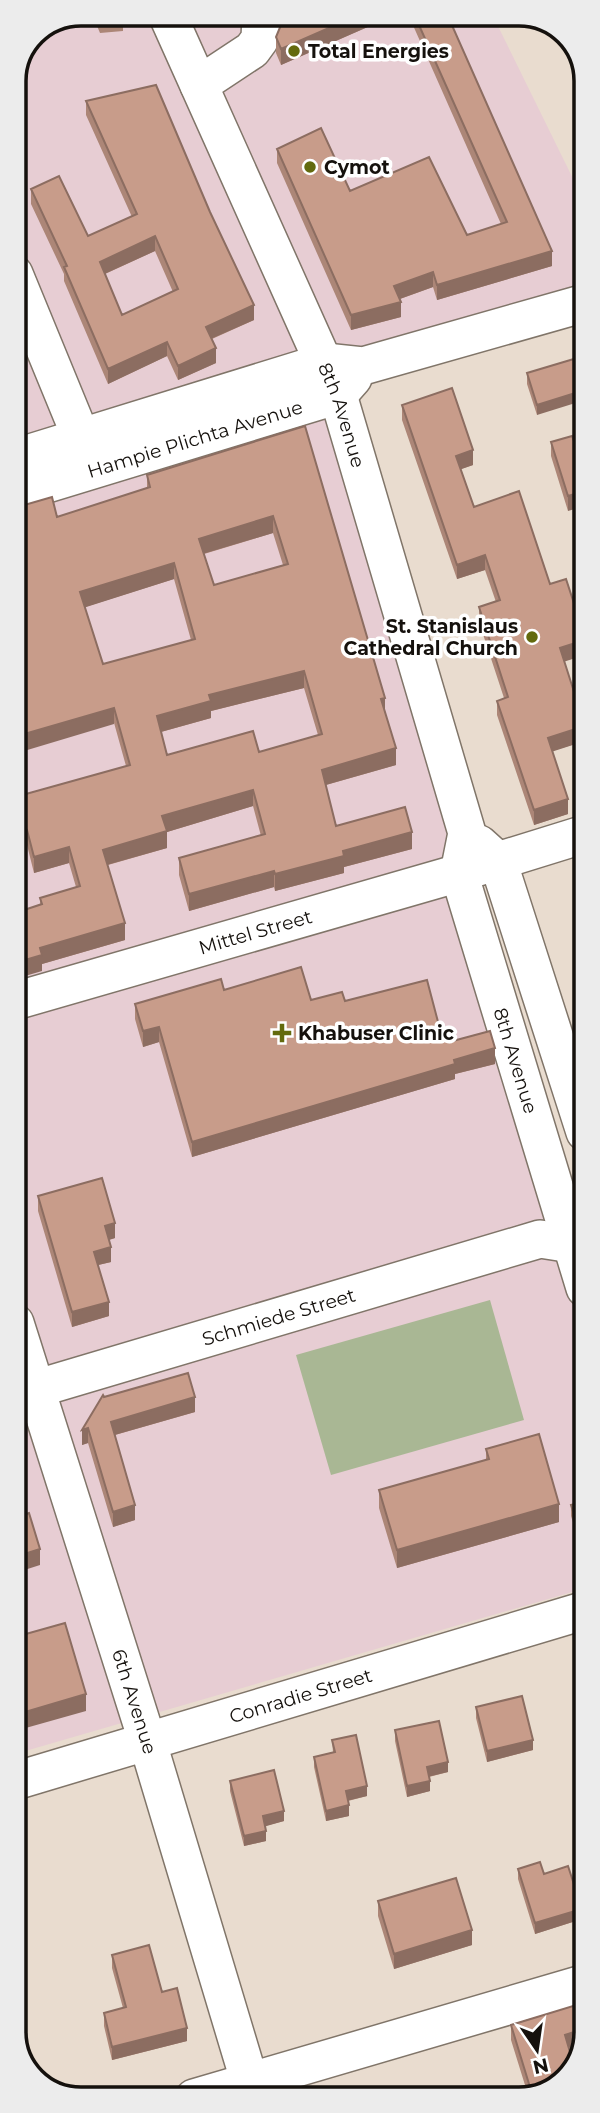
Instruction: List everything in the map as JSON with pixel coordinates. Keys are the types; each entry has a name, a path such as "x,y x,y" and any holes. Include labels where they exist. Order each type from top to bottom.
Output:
{"street":[{"name":"8th Avenue","path":"172,26 332,379 467,833 459,873 574,1246"},
{"path":"199,85 253,50 260,39 261,26"},
{"path":"26,303 88,454"},
{"name":"Hampie Plichta Avenue","path":"26,488 88,454 332,379 363,366 574,306"},
{"name":"Hampie Plichta Avenue","path":"26,457 88,454"},
{"path":"467,833 498,861 574,1098"},
{"name":"Mittel Street","path":"26,998 574,837"},
{"name":"Schmiede Street","path":"26,1392 569,1229"},
{"name":"6th Avenue","path":"26,1392 147,1740 250,2083"},
{"name":"Conradie Street","path":"26,1778 574,1614"},
{"path":"235,2087 574,1987"}],"shaded area":[{"path":"81,26 498,26 574,181 574,306 326,362 574,1249 574,1591 26,1751 26,81 30,60 35,51 42,42 60,30"}],"green space":[{"path":"490,1300 524,1420 331,1475 296,1355"}],"building":[{"path":"281,26 334,26 281,49 276,37"},
{"path":"419,26 452,26 552,251 437,285 433,272 394,286 401,302 351,315 277,149 321,128 350,191 429,157 467,235 507,222"},
{"path":"156,85 210,212 254,305 206,327 216,348 178,366 167,342 108,369 64,267 67,266 31,189 59,176 88,236 137,214 86,101","holes":["155,236 178,289 122,315 100,262"]},
{"path":"574,359 574,393 537,405 527,373"},
{"path":"452,388 473,450 456,456 474,507 519,491 550,584 566,579 574,603 574,644 560,648 574,692 574,730 548,738 568,799 534,810 497,701 508,697 479,607 500,600 485,555 457,565 402,405"},
{"path":"305,426 385,698 381,699 396,748 322,770 336,826 405,807 412,832 343,851 344,856 189,894 179,858 265,834 253,790 162,816 167,831 103,850 125,923 40,948 42,955 26,960 26,909 42,904 40,898 80,886 69,847 34,857 26,830 26,794 130,765 114,708 26,734 26,505 52,497 57,517 150,487 147,475","holes":["273,516 288,564 214,585 199,539","174,563 195,639 103,664 80,592","304,671 322,734 259,752 253,731 167,755 157,716 211,701 209,695"]},
{"path":"572,436 574,494 568,496 551,442"},
{"path":"301,967 311,1000 342,992 345,1001 427,980 442,1037 447,1036 449,1042 490,1031 495,1048 454,1060 455,1064 192,1142 159,1027 143,1031 135,1004 221,979 224,990"},
{"path":"102,1178 115,1223 105,1226 111,1247 94,1252 109,1302 72,1312 38,1196"},
{"path":"188,1373 195,1397 111,1422 135,1505 113,1512 88,1428 82,1430 103,1395 104,1397"},
{"path":"539,1434 559,1504 397,1550 379,1490 489,1459 486,1449"},
{"path":"29,1513 40,1549 26,1553 26,1514"},
{"path":"65,1623 86,1694 26,1712 26,1634"},
{"path":"522,1696 533,1740 487,1751 476,1707"},
{"path":"439,1721 448,1762 427,1767 430,1781 407,1786 395,1730"},
{"path":"356,1735 367,1786 346,1791 349,1805 326,1811 314,1757 335,1752 332,1740"},
{"path":"274,1770 284,1811 263,1816 266,1831 244,1836 230,1781"},
{"path":"540,1862 544,1874 568,1866 574,1884 574,1911 535,1923 518,1869"},
{"path":"456,1878 472,1930 394,1954 378,1901"},
{"path":"149,1945 162,1992 177,1988 187,2028 112,2047 104,2013 126,2007 112,1955"},
{"path":"574,2006 574,2032 565,2035 570,2052 558,2071 540,2083 530,2086 511,2025"}],"place":[{"name":"Total Energies","path":"294,51"},
{"name":"Cymot","path":"310,167"},
{"name":"St. Stanislaus Cathedral Church","path":"532,637"},
{"name":"Khabuser Clinic","path":"282,1033"}]}
